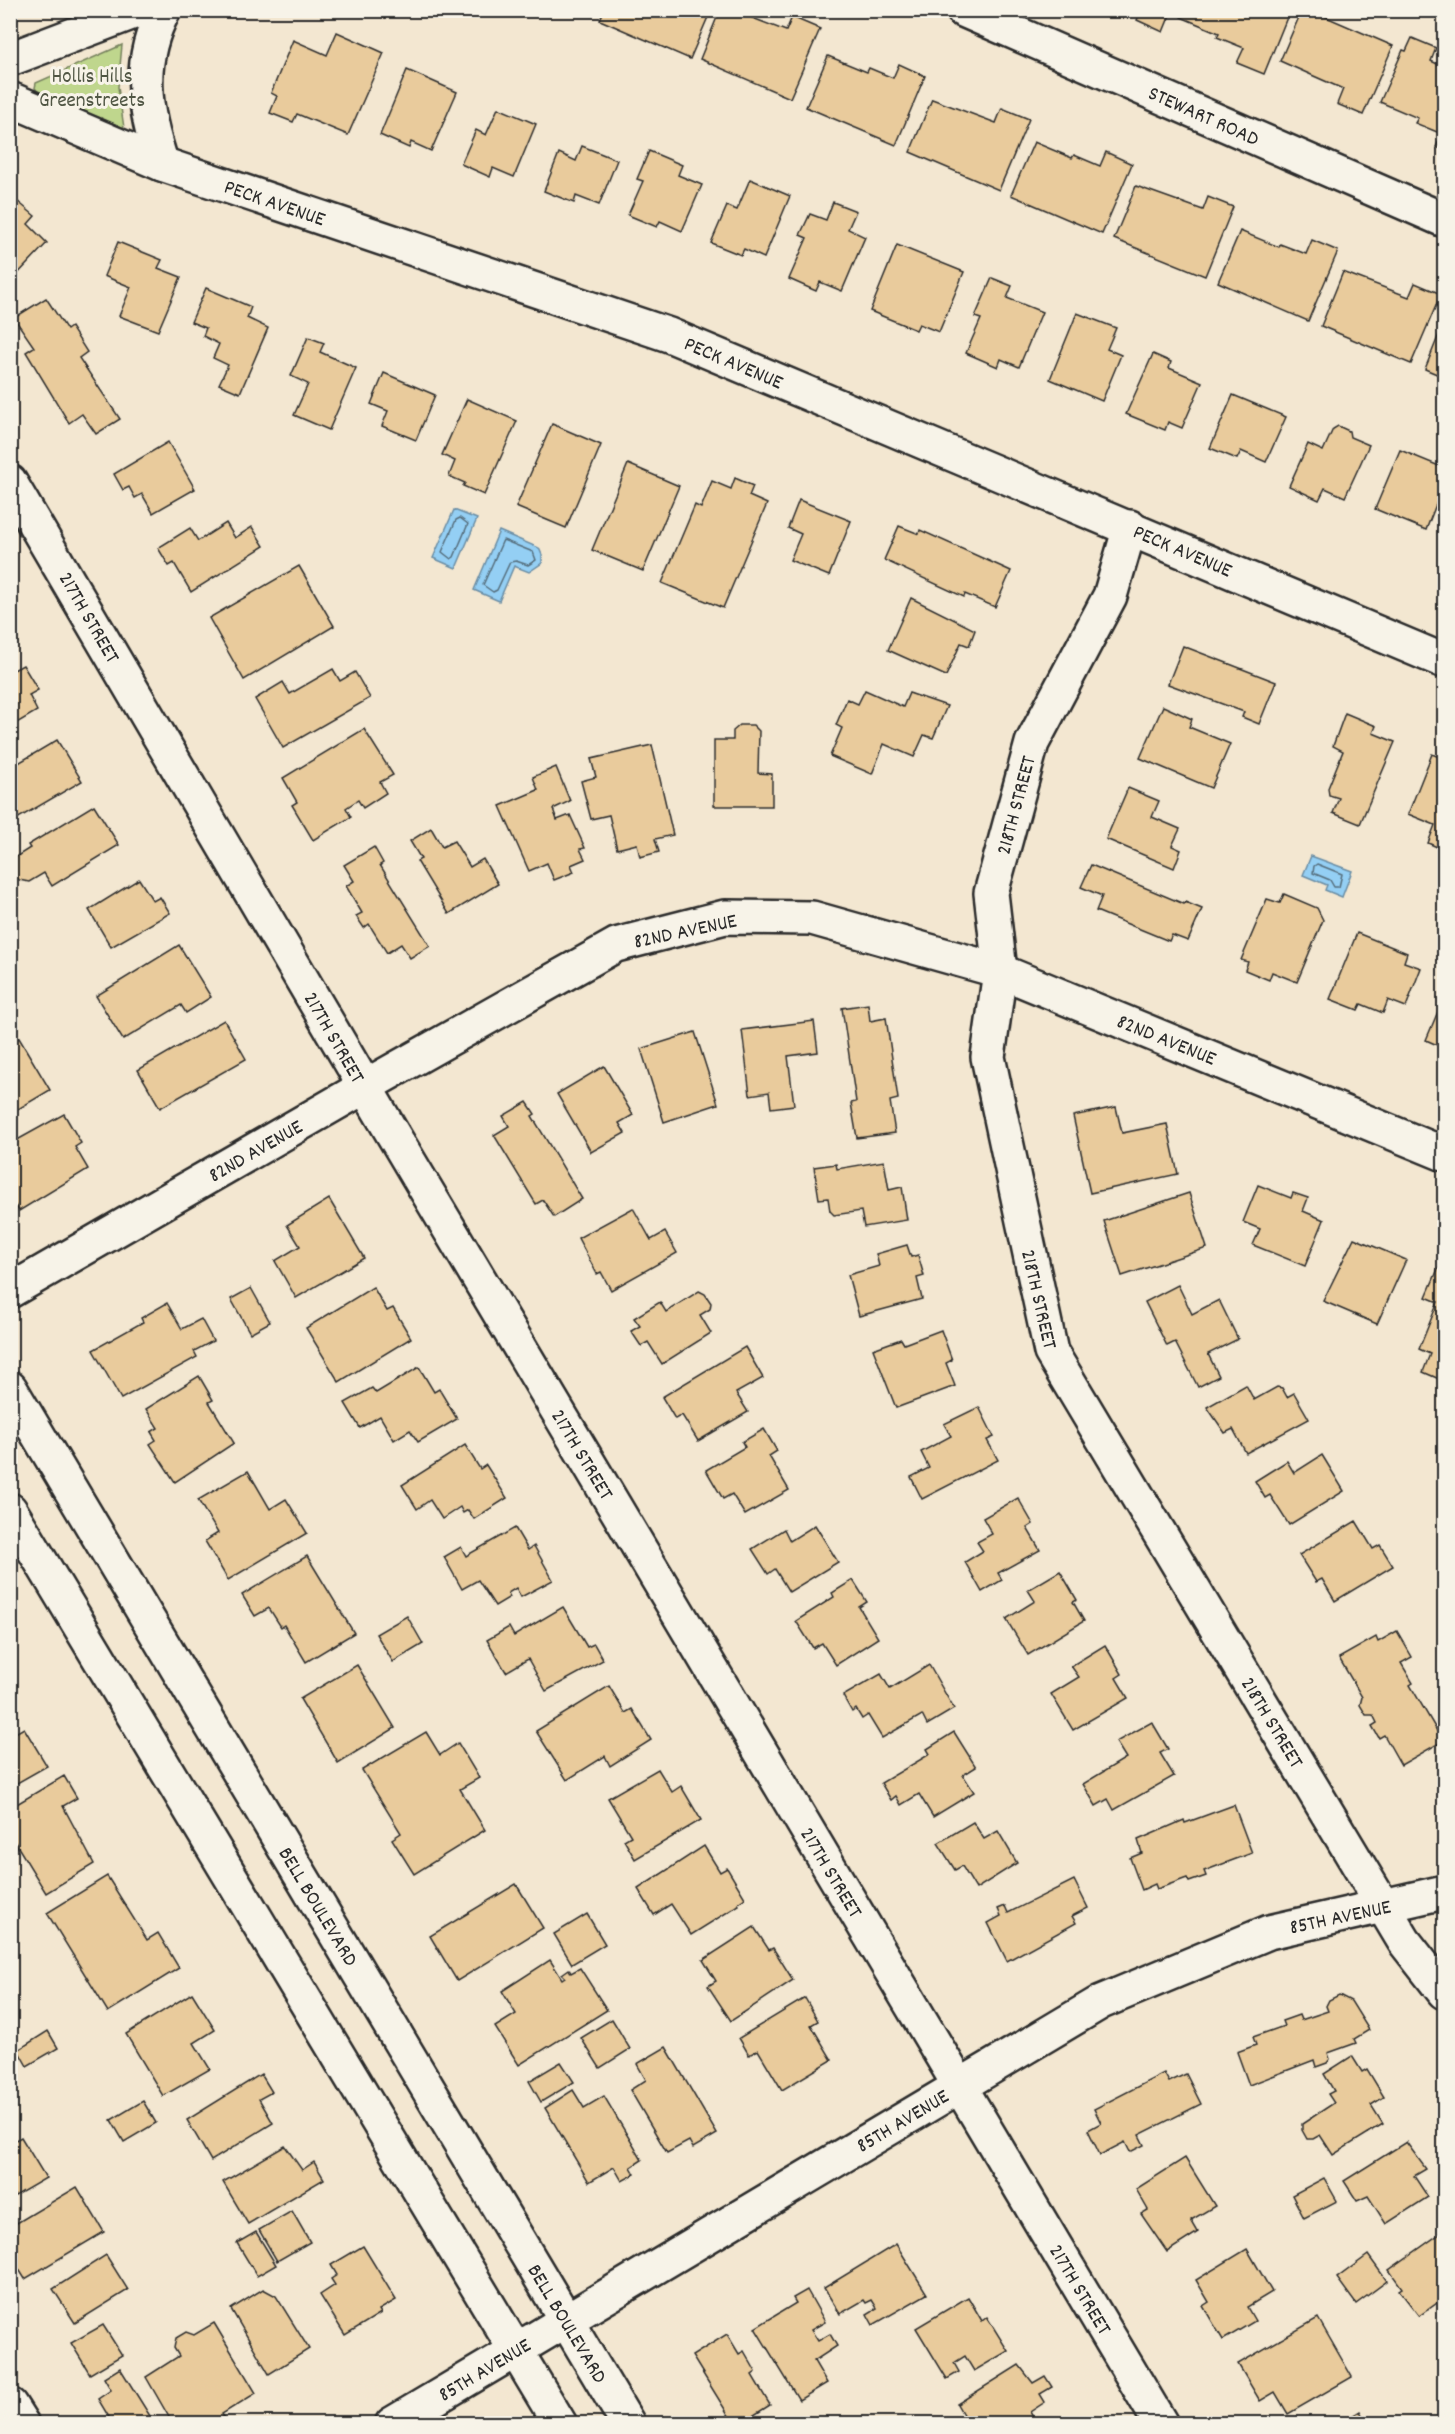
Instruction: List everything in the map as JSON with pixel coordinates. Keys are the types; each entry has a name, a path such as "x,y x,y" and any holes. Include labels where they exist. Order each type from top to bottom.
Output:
{"street":[{"path":"10,59 139,10"},
{"path":"162,164 148,123 144,70 156,26 165,10"},
{"name":"STEWART ROAD","path":"963,10 1444,220"},
{"name":"PECK AVENUE","path":"10,99 162,164 669,335 1444,661"},
{"name":"217TH STREET","path":"10,482 364,1086 1161,2424"},
{"name":"218TH STREET","path":"1130,527 1110,596 1032,742 991,893 1000,971 988,1057 1051,1352 1404,1941 1444,1992"},
{"name":"82ND AVENUE","path":"10,1292 364,1086 616,945 725,917 812,918 1000,971 1444,1154"},
{"name":"BELL BOULEVARD","path":"10,1388 628,2424"},
{"path":"10,1510 560,2424"},
{"name":"85TH AVENUE","path":"392,2424 1101,2002 1269,1932 1444,1892"},
{"path":"10,2405 22,2424"}],"green space":[{"name":"Hollis Hills Greenstreets","path":"122,45 118,87 124,128 39,93 35,88 36,83"}],"water":[{"path":"454,510 477,519 456,568 433,558"},
{"path":"499,531 539,548 542,563 529,572 514,566 499,601 474,590"},
{"path":"1311,856 1352,871 1342,897 1325,890 1327,885 1303,875"}],"building":[{"path":"604,10 711,10 690,59 600,20"},
{"path":"720,10 732,10 786,31 792,17 820,29 790,98 700,59"},
{"path":"1141,10 1172,10 1163,32 1137,20"},
{"path":"1184,10 1290,10 1264,74 1237,63 1244,48 1217,37 1219,33 1181,17"},
{"path":"1302,10 1310,10 1393,46 1363,115 1337,104 1343,89 1280,61"},
{"path":"337,32 384,53 348,135 297,114 293,122 270,113 277,96 271,93 293,40 327,55"},
{"path":"1412,38 1436,48 1431,61 1444,67 1444,150 1436,147 1442,134 1415,123 1418,118 1380,102 1403,50 1406,51"},
{"path":"828,56 867,72 869,68 893,78 899,64 925,76 896,145 806,107"},
{"path":"407,70 457,92 431,151 411,142 409,148 380,135"},
{"path":"932,99 996,123 1002,108 1029,119 999,190 910,152"},
{"path":"498,108 536,124 514,177 493,168 490,177 461,164 476,130 486,135"},
{"path":"1034,142 1072,158 1074,155 1100,166 1106,152 1132,164 1102,234 1011,195"},
{"path":"582,146 617,160 599,205 576,196 574,203 544,191 559,153 576,161"},
{"path":"649,151 682,165 678,175 702,185 682,231 660,221 657,227 628,215 643,181 637,179"},
{"path":"750,179 790,196 764,258 744,249 741,255 711,243 727,206 737,210"},
{"path":"1136,186 1203,210 1208,197 1233,207 1205,276 1114,239"},
{"path":"10,195 35,216 28,224 47,243 10,282"},
{"path":"833,202 856,211 848,229 865,237 842,291 820,282 816,291 789,279 807,238 800,235 810,214 826,220"},
{"path":"1240,231 1279,247 1280,244 1306,254 1312,240 1338,251 1308,321 1218,282"},
{"path":"118,242 162,260 158,268 181,277 158,331 119,316 131,287 104,276"},
{"path":"897,245 964,272 939,332 919,324 916,330 870,311"},
{"path":"1343,272 1409,297 1415,283 1441,294 1411,364 1321,326"},
{"path":"992,278 1012,286 1007,298 1042,312 1019,367 1001,359 998,367 966,353 981,319 975,317"},
{"path":"206,288 251,307 247,318 268,328 240,393 219,384 228,365 213,358 219,344 203,336 206,328 191,322"},
{"path":"46,298 67,330 71,327 87,352 79,358 120,419 96,434 82,414 69,423 26,352 34,347 14,318"},
{"path":"1077,313 1116,328 1107,349 1121,355 1102,401 1050,379"},
{"path":"1444,322 1444,377 1425,369"},
{"path":"308,337 324,343 320,352 356,368 329,430 294,415 308,384 291,376"},
{"path":"1153,354 1171,362 1169,368 1202,382 1182,428 1168,422 1165,430 1126,414"},
{"path":"384,373 435,395 416,440 382,426 388,411 371,404"},
{"path":"1233,395 1286,417 1266,462 1241,451 1237,459 1210,448"},
{"path":"467,399 517,421 484,495 463,486 465,483 449,476 455,461 442,455"},
{"path":"552,424 601,445 566,528 516,507"},
{"path":"1338,426 1349,431 1350,437 1369,445 1345,497 1325,488 1319,500 1289,486 1308,444 1323,451 1333,429"},
{"path":"168,442 195,489 153,513 142,494 135,498 129,487 123,490 114,474"},
{"path":"1400,450 1444,468 1444,484 1426,530 1375,509"},
{"path":"628,464 679,486 643,571 592,550"},
{"path":"735,478 753,486 749,496 767,504 723,608 662,583 695,505 701,508 712,481 731,489"},
{"path":"799,500 851,521 829,576 790,560 801,534 788,528"},
{"path":"226,523 235,538 252,527 264,546 191,592 174,563 169,566 158,548 190,528 198,541"},
{"path":"899,526 919,534 920,530 1011,571 995,607 965,594 964,597 884,560"},
{"path":"299,566 334,626 244,680 209,618"},
{"path":"911,598 975,630 969,646 961,643 946,676 888,650"},
{"path":"1183,646 1276,682 1259,724 1242,717 1244,712 1168,684"},
{"path":"23,665 38,690 29,695 37,711 10,727 10,672"},
{"path":"333,669 340,681 355,672 370,698 283,748 255,699 283,682 290,694"},
{"path":"865,690 903,707 909,693 947,706 933,738 924,735 914,757 884,744 872,774 830,756 842,728 836,725 847,699 858,704"},
{"path":"1163,706 1192,719 1189,727 1230,744 1211,788 1140,758"},
{"path":"1345,713 1376,726 1373,733 1395,742 1360,824 1333,813 1339,798 1329,795 1328,788 1343,751 1333,746"},
{"path":"740,725 753,725 759,731 758,773 772,774 772,806 714,806 714,740 733,740 733,731"},
{"path":"364,729 393,775 380,782 386,793 363,808 358,800 346,808 351,817 313,840 292,805 297,802 283,778"},
{"path":"57,740 82,781 10,823 10,768"},
{"path":"652,745 673,835 655,839 659,852 640,857 637,844 617,849 609,815 591,819 581,781 596,777 591,759"},
{"path":"1432,754 1444,759 1444,850 1428,843 1435,825 1408,814"},
{"path":"556,767 570,801 553,809 557,820 570,815 585,848 580,849 585,859 571,865 574,872 554,880 547,863 529,871 500,806 538,790 533,777"},
{"path":"1128,788 1159,801 1152,817 1180,829 1172,846 1181,850 1174,868 1106,839"},
{"path":"94,805 119,845 52,886 44,873 29,882 19,880 11,868 14,858 30,848 28,845"},
{"path":"431,828 442,847 454,841 470,867 483,859 498,884 449,914 417,861 421,859 410,841"},
{"path":"374,847 383,863 380,865 430,946 410,958 401,944 387,953 369,924 364,928 356,916 362,913 346,886 354,881 344,865"},
{"path":"1091,865 1184,904 1185,902 1202,909 1188,941 1172,935 1169,941 1096,911 1102,896 1081,887"},
{"path":"139,879 153,901 160,897 170,913 111,947 89,910"},
{"path":"1284,894 1317,908 1323,920 1297,982 1272,972 1269,980 1245,970 1248,962 1241,960 1267,899 1280,903"},
{"path":"1357,933 1407,953 1404,962 1421,968 1406,1007 1388,1000 1383,1013 1361,1004 1358,1010 1330,999"},
{"path":"179,945 211,997 186,1013 181,1005 123,1040 96,996"},
{"path":"1442,1002 1444,1003 1444,1048 1426,1040"},
{"path":"868,1004 870,1021 886,1018 898,1099 890,1101 895,1133 857,1138 851,1103 856,1102 842,1008"},
{"path":"224,1020 246,1059 160,1108 138,1070"},
{"path":"814,1021 818,1052 788,1056 794,1105 771,1108 769,1092 750,1095 742,1030"},
{"path":"695,1032 718,1104 664,1122 641,1049"},
{"path":"19,1038 50,1090 10,1114 10,1043"},
{"path":"604,1066 633,1115 619,1123 625,1133 591,1152 557,1094"},
{"path":"527,1102 535,1114 532,1116 582,1199 554,1217 543,1200 536,1204 494,1135 509,1126 503,1116"},
{"path":"1116,1107 1122,1133 1167,1124 1178,1174 1090,1193 1073,1116"},
{"path":"64,1114 81,1143 75,1147 88,1169 19,1211 10,1198 10,1144"},
{"path":"884,1161 889,1190 902,1187 907,1220 864,1227 861,1211 834,1215 830,1211 828,1198 819,1199 814,1167 836,1164 837,1169"},
{"path":"1258,1185 1291,1198 1293,1193 1308,1198 1303,1211 1324,1220 1305,1266 1253,1245 1260,1229 1243,1222"},
{"path":"1189,1193 1207,1248 1122,1276 1104,1221"},
{"path":"329,1199 364,1258 296,1298 275,1261 300,1246 287,1225"},
{"path":"633,1208 651,1240 665,1232 677,1253 611,1290 601,1272 597,1274 578,1238"},
{"path":"1354,1238 1406,1260 1377,1324 1323,1301"},
{"path":"907,1245 911,1257 918,1255 924,1276 917,1278 922,1299 859,1316 848,1275 879,1266 876,1254"},
{"path":"1438,1269 1444,1271 1444,1381 1423,1372 1430,1354 1419,1349 1438,1302 1426,1297"},
{"path":"1178,1285 1192,1314 1219,1300 1238,1339 1208,1354 1219,1376 1198,1387 1175,1342 1167,1346 1145,1302"},
{"path":"373,1287 387,1311 393,1308 411,1338 339,1382 306,1328"},
{"path":"251,1288 270,1322 250,1333 231,1299"},
{"path":"699,1291 705,1294 711,1303 710,1309 700,1315 711,1333 662,1364 648,1342 641,1346 631,1331 640,1326 634,1318 660,1302 666,1312"},
{"path":"167,1303 182,1329 201,1319 213,1341 194,1351 197,1357 121,1399 93,1350 143,1322 141,1318"},
{"path":"941,1330 952,1360 946,1363 955,1386 896,1408 873,1349 901,1339 904,1344"},
{"path":"745,1347 763,1378 736,1393 748,1412 698,1441 682,1415 675,1419 662,1397"},
{"path":"419,1367 434,1392 439,1389 457,1419 418,1442 410,1430 394,1440 380,1416 360,1428 345,1403 372,1388 376,1393"},
{"path":"199,1376 213,1400 209,1402 234,1443 175,1482 150,1444 156,1440 151,1432 158,1428 146,1409"},
{"path":"1246,1385 1254,1400 1277,1387 1282,1388 1287,1397 1294,1393 1309,1419 1246,1453 1233,1429 1225,1433 1207,1407"},
{"path":"979,1407 994,1437 987,1440 998,1460 922,1499 911,1477 929,1468 921,1452 951,1436 944,1424"},
{"path":"764,1429 777,1451 769,1456 789,1490 745,1515 732,1494 723,1499 706,1470 745,1447 742,1442"},
{"path":"465,1445 480,1469 486,1465 507,1498 474,1519 468,1510 463,1513 460,1507 442,1519 430,1500 417,1509 402,1485"},
{"path":"1322,1455 1344,1491 1289,1525 1270,1495 1265,1498 1255,1481 1287,1461 1294,1473"},
{"path":"248,1471 270,1509 286,1499 307,1533 228,1580 205,1541 218,1533 198,1500"},
{"path":"1018,1498 1033,1524 1027,1528 1040,1550 998,1573 1002,1580 982,1592 965,1562 983,1551 977,1542 992,1534 983,1518"},
{"path":"1356,1521 1373,1549 1380,1545 1393,1566 1335,1601 1322,1579 1316,1582 1299,1555"},
{"path":"815,1525 838,1562 789,1592 775,1569 768,1574 752,1549 784,1529 790,1541"},
{"path":"515,1528 528,1550 534,1546 553,1580 521,1597 516,1588 508,1593 510,1597 495,1606 478,1580 462,1589 444,1557 461,1547 466,1556"},
{"path":"307,1556 354,1633 306,1662 284,1625 281,1627 269,1608 255,1616 242,1595"},
{"path":"1060,1571 1077,1600 1073,1602 1084,1621 1028,1655 1006,1619 1035,1601 1028,1590"},
{"path":"853,1580 867,1602 859,1607 878,1638 836,1665 822,1643 813,1648 796,1621 834,1597 832,1593"},
{"path":"563,1607 587,1647 594,1644 603,1660 546,1691 528,1659 506,1672 487,1640 509,1627 514,1636"},
{"path":"407,1616 423,1644 393,1662 376,1634"},
{"path":"1397,1631 1412,1657 1401,1663 1413,1683 1410,1685 1443,1741 1401,1765 1384,1735 1379,1738 1372,1726 1377,1723 1373,1715 1366,1715 1360,1705 1362,1697 1339,1658 1376,1637 1378,1642"},
{"path":"1105,1645 1122,1674 1116,1678 1128,1698 1073,1730 1051,1694 1079,1677 1071,1666"},
{"path":"357,1665 395,1728 338,1763 300,1699"},
{"path":"929,1665 954,1709 927,1725 922,1715 882,1738 868,1715 862,1719 856,1709 852,1712 843,1696 881,1674 890,1689"},
{"path":"609,1686 625,1713 632,1709 651,1740 610,1766 605,1756 567,1780 536,1731"},
{"path":"1152,1722 1168,1749 1160,1753 1174,1776 1114,1810 1108,1799 1096,1806 1083,1784 1126,1758 1116,1742"},
{"path":"24,1728 47,1766 10,1787 10,1736"},
{"path":"426,1732 440,1755 458,1743 479,1778 460,1789 485,1830 414,1874 392,1839 401,1833 362,1770"},
{"path":"954,1732 976,1767 963,1775 974,1792 933,1817 919,1794 901,1805 896,1796 891,1800 881,1783 930,1754 927,1749"},
{"path":"658,1769 672,1792 681,1786 701,1820 635,1859 624,1840 631,1836 608,1798"},
{"path":"64,1776 77,1798 63,1806 94,1864 46,1893 10,1834 10,1808"},
{"path":"1234,1805 1252,1853 1204,1871 1206,1876 1189,1882 1187,1878 1157,1889 1155,1884 1142,1890 1130,1858 1142,1853 1138,1840 1184,1820 1185,1823"},
{"path":"973,1822 984,1839 998,1831 1017,1863 976,1889 962,1866 955,1870 938,1843"},
{"path":"704,1846 720,1872 727,1868 745,1898 738,1903 739,1905 691,1935 671,1904 654,1915 638,1889"},
{"path":"107,1876 147,1940 158,1933 179,1968 108,2012 47,1913"},
{"path":"1074,1880 1088,1908 1072,1916 1076,1923 1007,1961 988,1923 1001,1916 998,1909 1005,1906 1008,1913"},
{"path":"516,1884 543,1928 457,1981 430,1936"},
{"path":"587,1914 605,1944 572,1964 554,1934"},
{"path":"754,1927 769,1950 773,1948 793,1980 731,2021 708,1986 716,1981 703,1960"},
{"path":"550,1960 562,1979 565,1977 562,1974 569,1969 571,1973 580,1968 607,2010 519,2065 495,2027 516,2014 502,1991"},
{"path":"192,1993 215,2030 194,2043 210,2069 163,2096 126,2034"},
{"path":"1339,1995 1351,2001 1369,2030 1354,2039 1356,2043 1328,2053 1330,2059 1327,2063 1316,2067 1314,2060 1249,2085 1237,2052 1256,2045 1253,2037 1284,2026 1282,2021 1299,2015 1301,2020 1328,2011 1326,2006 1329,2000"},
{"path":"805,1998 818,2021 811,2025 832,2060 782,2090 758,2050 749,2055 739,2038"},
{"path":"612,2019 630,2049 600,2068 581,2038"},
{"path":"48,2031 58,2048 27,2066 18,2050"},
{"path":"666,2047 717,2134 693,2148 689,2141 667,2153 630,2090 646,2080 637,2064"},
{"path":"1352,2056 1362,2072 1367,2069 1384,2097 1371,2105 1383,2124 1333,2155 1320,2135 1307,2139 1302,2130 1302,2124 1334,2103 1328,2094 1334,2091 1324,2074"},
{"path":"561,2062 574,2082 541,2102 529,2081"},
{"path":"1164,2073 1169,2082 1186,2074 1201,2104 1139,2135 1144,2145 1130,2152 1125,2142 1100,2155 1088,2130 1101,2123 1094,2109"},
{"path":"261,2074 272,2092 259,2099 273,2123 211,2161 187,2120"},
{"path":"573,2090 584,2108 604,2096 642,2160 631,2167 635,2174 622,2181 614,2167 589,2182 545,2108"},
{"path":"143,2101 156,2123 124,2142 111,2120"},
{"path":"21,2137 46,2178 10,2199 10,2143"},
{"path":"1406,2142 1426,2169 1414,2176 1428,2197 1386,2224 1368,2196 1357,2201 1344,2181"},
{"path":"285,2146 302,2170 314,2162 324,2179 248,2224 223,2182"},
{"path":"1185,2158 1215,2206 1191,2220 1198,2232 1167,2252 1141,2214 1148,2210 1136,2189"},
{"path":"1324,2178 1337,2201 1304,2218 1292,2195"},
{"path":"77,2187 104,2232 25,2279 10,2255 10,2227"},
{"path":"292,2211 310,2242 277,2261 259,2230"},
{"path":"1444,2231 1444,2298 1419,2316 1399,2290 1402,2288 1389,2270"},
{"path":"256,2232 276,2265 257,2276 237,2243"},
{"path":"896,2244 927,2294 873,2325 867,2314 877,2308 872,2300 866,2303 864,2300 840,2314 824,2288"},
{"path":"363,2246 396,2300 379,2310 381,2313 345,2335 320,2295 335,2285 331,2279 337,2275 331,2265"},
{"path":"1247,2249 1272,2292 1247,2307 1255,2321 1223,2340 1203,2306 1209,2302 1196,2280"},
{"path":"106,2255 128,2290 75,2323 53,2289"},
{"path":"1368,2255 1387,2281 1356,2304 1337,2278"},
{"path":"263,2289 276,2296 309,2349 269,2374 231,2309"},
{"path":"807,2290 825,2322 811,2330 818,2341 830,2334 837,2346 814,2361 827,2383 799,2400 755,2328 796,2303 793,2298"},
{"path":"968,2297 982,2321 987,2317 1008,2351 974,2371 965,2356 954,2363 959,2372 947,2379 916,2328"},
{"path":"1318,2318 1352,2377 1288,2414 1275,2392 1260,2401 1238,2364"},
{"path":"214,2323 256,2393 222,2414 224,2418 216,2424 173,2424 146,2377 179,2356 174,2348 176,2338 186,2332 194,2335"},
{"path":"103,2325 122,2355 90,2374 71,2343"},
{"path":"727,2334 739,2354 744,2351 756,2372 752,2375 770,2405 740,2424 734,2424 692,2356"},
{"path":"1019,2365 1033,2383 1045,2376 1052,2387 1040,2394 1045,2402 1030,2412 1037,2424 959,2424 965,2418 957,2404"},
{"path":"120,2368 155,2424 113,2424 98,2399 111,2390 104,2378"},
{"path":"1360,2411 1367,2424 1339,2424"}]}
